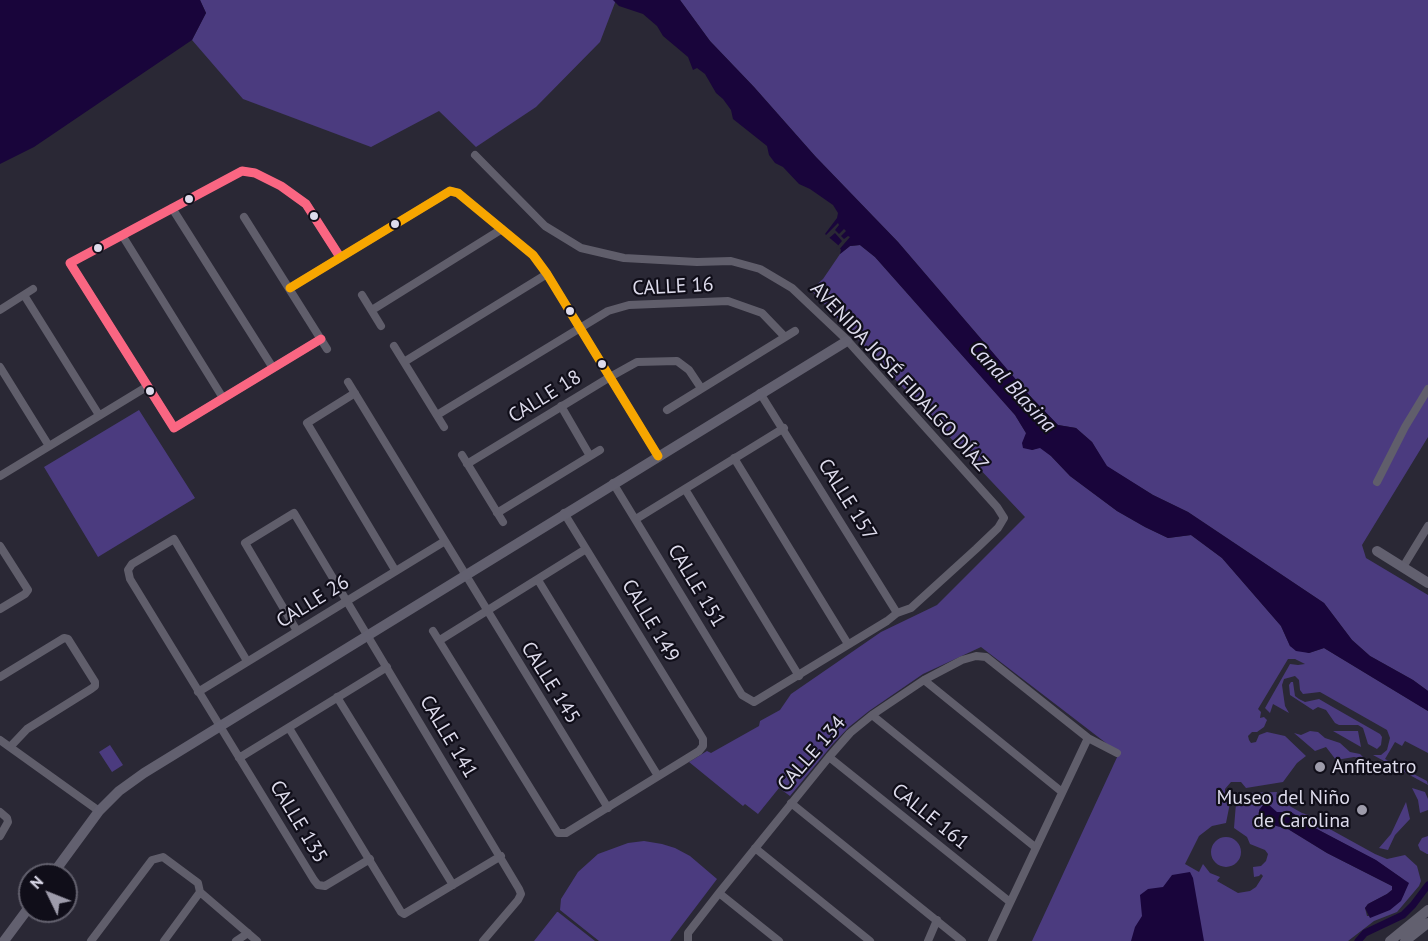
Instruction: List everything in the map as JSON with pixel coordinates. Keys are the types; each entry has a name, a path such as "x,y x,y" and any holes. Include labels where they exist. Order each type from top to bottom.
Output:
{"street":[{"name":"AVENIDA JOSÉ FIDALGO DÍAZ","path":"475,155 545,226 581,248 624,258 697,262 731,261 760,269 792,288 847,341 989,498 1004,518 998,528 910,608 897,613"},
{"path":"321,339 175,428 70,263 242,171 255,173 281,186 306,204 340,257"},
{"path":"290,288 450,191 458,193 533,255 580,327 658,456"},
{"path":"172,208 273,368"},
{"path":"244,217 327,349"},
{"path":"372,310 502,229"},
{"path":"122,235 223,398"},
{"path":"404,362 547,274"},
{"path":"0,310 33,289"},
{"path":"24,295 99,415"},
{"path":"362,295 381,326"},
{"name":"CALLE 16","path":"437,415 580,327 608,311 629,305 728,301 762,313 785,337"},
{"path":"667,410 795,331"},
{"path":"61,863 99,811 119,791 144,773 847,341"},
{"path":"394,346 444,427"},
{"name":"CALLE 18","path":"467,464 610,376 637,362 677,362 689,370 701,388"},
{"path":"0,367 49,446"},
{"name":"CALLE 145","path":"348,382 608,808"},
{"path":"0,476 148,386"},
{"path":"1377,482 1405,427 1428,389"},
{"path":"356,393 307,423 395,570"},
{"name":"CALLE 157","path":"760,393 784,428 897,613"},
{"path":"561,406 590,456"},
{"path":"636,519 784,428"},
{"path":"497,513 600,450"},
{"path":"462,455 503,522"},
{"path":"735,458 848,644"},
{"name":"CALLE 151","path":"613,483 742,695 754,702 799,676"},
{"path":"685,489 799,676 897,613"},
{"name":"CALLE 141","path":"297,631 245,543 294,513 501,856 521,894 483,941"},
{"name":"CALLE 149","path":"564,513 703,739 703,746 699,751 658,776"},
{"path":"1402,567 1427,531"},
{"name":"CALLE 135","path":"247,661 174,539 132,564 128,570 130,579 318,885 325,886 370,859"},
{"name":"CALLE 26","path":"198,692 445,541"},
{"path":"0,546 28,590 26,594 0,609"},
{"path":"440,640 586,549"},
{"path":"1377,551 1428,583"},
{"path":"433,631 558,833 566,833 658,776 538,580"},
{"path":"0,677 64,638 68,639 95,682 95,686 34,724 10,747"},
{"name":"CALLE 134","path":"688,941 688,933 719,893 850,733 872,715 924,680 962,660 976,656 986,657 1088,738"},
{"path":"239,758 387,667"},
{"path":"924,680 1062,792"},
{"path":"337,697 453,885"},
{"path":"872,715 1035,847"},
{"path":"289,728 404,914 501,856"},
{"path":"992,941 1088,738 1117,753"},
{"path":"0,740 99,811"},
{"name":"CALLE 161","path":"829,757 1010,902"},
{"path":"791,803 962,941"},
{"path":"0,812 8,822 0,836"},
{"path":"755,848 870,941"},
{"path":"90,941 152,860 163,857 198,883 200,892 257,941"},
{"path":"164,941 200,892"},
{"path":"719,893 779,941"},
{"path":"1390,941 1428,910"},
{"path":"927,941 937,921"},
{"path":"4,941 18,922"},
{"path":"1405,941 1428,922"},
{"path":"236,941 248,933"}],"shaded area":[{"path":"200,0 616,0 600,42 536,107 476,147 439,111 371,147 243,99 192,40 206,13"},
{"path":"680,0 1428,0 1428,437 1362,545 1366,558 1428,595 1428,691 1370,656 1352,640 1324,603 1188,512 1153,495 1106,466 1092,442 1076,428 1058,425 1030,396 898,242 815,156 710,41"},
{"path":"860,245 875,257 1015,415 1026,433 1032,450 1040,447 1070,476 1117,511 1145,527 1168,538 1191,535 1222,558 1281,626 1290,646 1309,653 1324,648 1428,711 1428,753 1405,741 1402,746 1395,742 1385,759 1427,781 1428,785 1373,755 1381,755 1387,750 1390,738 1387,730 1320,692 1303,694 1299,680 1295,676 1284,679 1282,685 1285,706 1289,713 1273,704 1270,713 1265,708 1290,664 1305,664 1295,659 1288,659 1258,709 1261,712 1260,718 1264,717 1267,720 1264,727 1248,736 1251,743 1256,742 1259,735 1267,732 1285,736 1306,756 1297,763 1283,782 1246,788 1241,782 1231,782 1225,789 1225,797 1230,803 1226,823 1212,826 1199,836 1185,864 1199,872 1203,864 1210,873 1220,877 1217,881 1238,893 1250,891 1256,887 1263,876 1261,874 1254,877 1253,867 1261,866 1268,854 1265,850 1250,844 1247,837 1234,828 1236,803 1247,793 1277,792 1276,796 1286,804 1315,817 1317,822 1375,854 1387,859 1405,855 1417,866 1421,881 1419,886 1397,912 1374,921 1348,941 1032,941 1119,753 981,647 923,674 869,711 832,745 790,796 779,788 758,814 745,804 743,806 689,762 707,751 711,753 759,726 760,721 780,710 791,694 881,632 937,605 1025,517 811,290 823,279 840,254 850,246","holes":["1277,812 1291,812 1313,827 1375,860 1403,879 1407,885 1403,896 1373,916 1367,916 1365,908 1368,904 1387,894 1392,890 1392,886 1327,853 1288,829 1273,825"]},
{"path":"139,410 195,498 98,557 44,467"},
{"path":"1291,682 1293,682 1295,696 1299,699 1305,702 1319,699 1380,734 1381,745 1377,749 1368,744 1363,728 1358,725 1339,725 1326,710 1318,707 1313,710 1290,695"},
{"path":"1310,731 1318,732 1325,738 1340,743 1350,752 1360,754 1365,759 1354,757 1336,760 1326,747 1315,751 1294,733 1301,735"},
{"path":"1333,731 1358,731 1361,747"},
{"path":"110,745 123,765 112,772 99,752"},
{"path":"1412,788 1425,792 1428,799 1428,810 1420,813 1418,800"},
{"path":"1406,802 1410,819 1395,835 1388,850 1379,848 1391,834"},
{"path":"1428,836 1427,854 1420,850 1418,845 1422,838"},
{"path":"1226,837 1237,841 1241,852 1237,863 1226,867 1215,863 1211,852 1215,841"},
{"path":"644,841 675,848 690,856 717,879 670,941 599,941 560,910 561,899 578,872 598,854 628,843"},
{"path":"558,912 595,941 534,941"}],"water":[{"path":"0,0 200,0 206,13 192,40 34,147 0,164"},
{"name":"Canal Blasina","path":"613,0 680,0 710,41 815,156 898,242 1030,396 1058,425 1076,428 1092,442 1107,466 1153,495 1188,512 1324,603 1352,640 1370,656 1428,691 1428,711 1324,648 1309,653 1296,651 1290,646 1281,626 1222,558 1191,535 1168,538 1145,527 1117,511 1070,476 1040,448 1032,450 1023,448 1022,443 1026,433 1015,415 875,257 860,245 850,246 840,254 841,250 838,245 825,234 837,218 838,213 833,205 799,184 783,167 775,163 769,155 767,146 733,119 731,110 716,93 705,74 697,68 693,70 688,57 663,36 657,26 643,14 619,6"},
{"path":"1263,805 1269,805 1277,812 1291,812 1313,827 1376,860 1409,883 1401,901 1390,910 1370,918 1365,908 1392,890 1392,886 1327,853 1288,829 1261,825 1259,810"},
{"path":"1190,872 1204,941 1131,941 1135,927 1142,916 1140,895 1148,889 1163,887 1172,875"}],"pier":[{"path":"838,223 835,230 839,234 844,229 846,231 841,236 844,239 850,237 837,252 836,248 842,241 835,233 828,239 825,236"}],"waterway":[{"path":"1358,941 1365,933 1403,915 1428,885"}],"transit line":[{"path":"321,339 174,428 70,263 242,171 255,173 281,186 306,204 340,257"},
{"path":"290,288 450,191 458,193 533,255 547,274 658,456"}],"place":[{"name":"Anfiteatro","path":"1320,767"},
{"name":"Museo del Niño de Carolina","path":"1362,810"}]}
